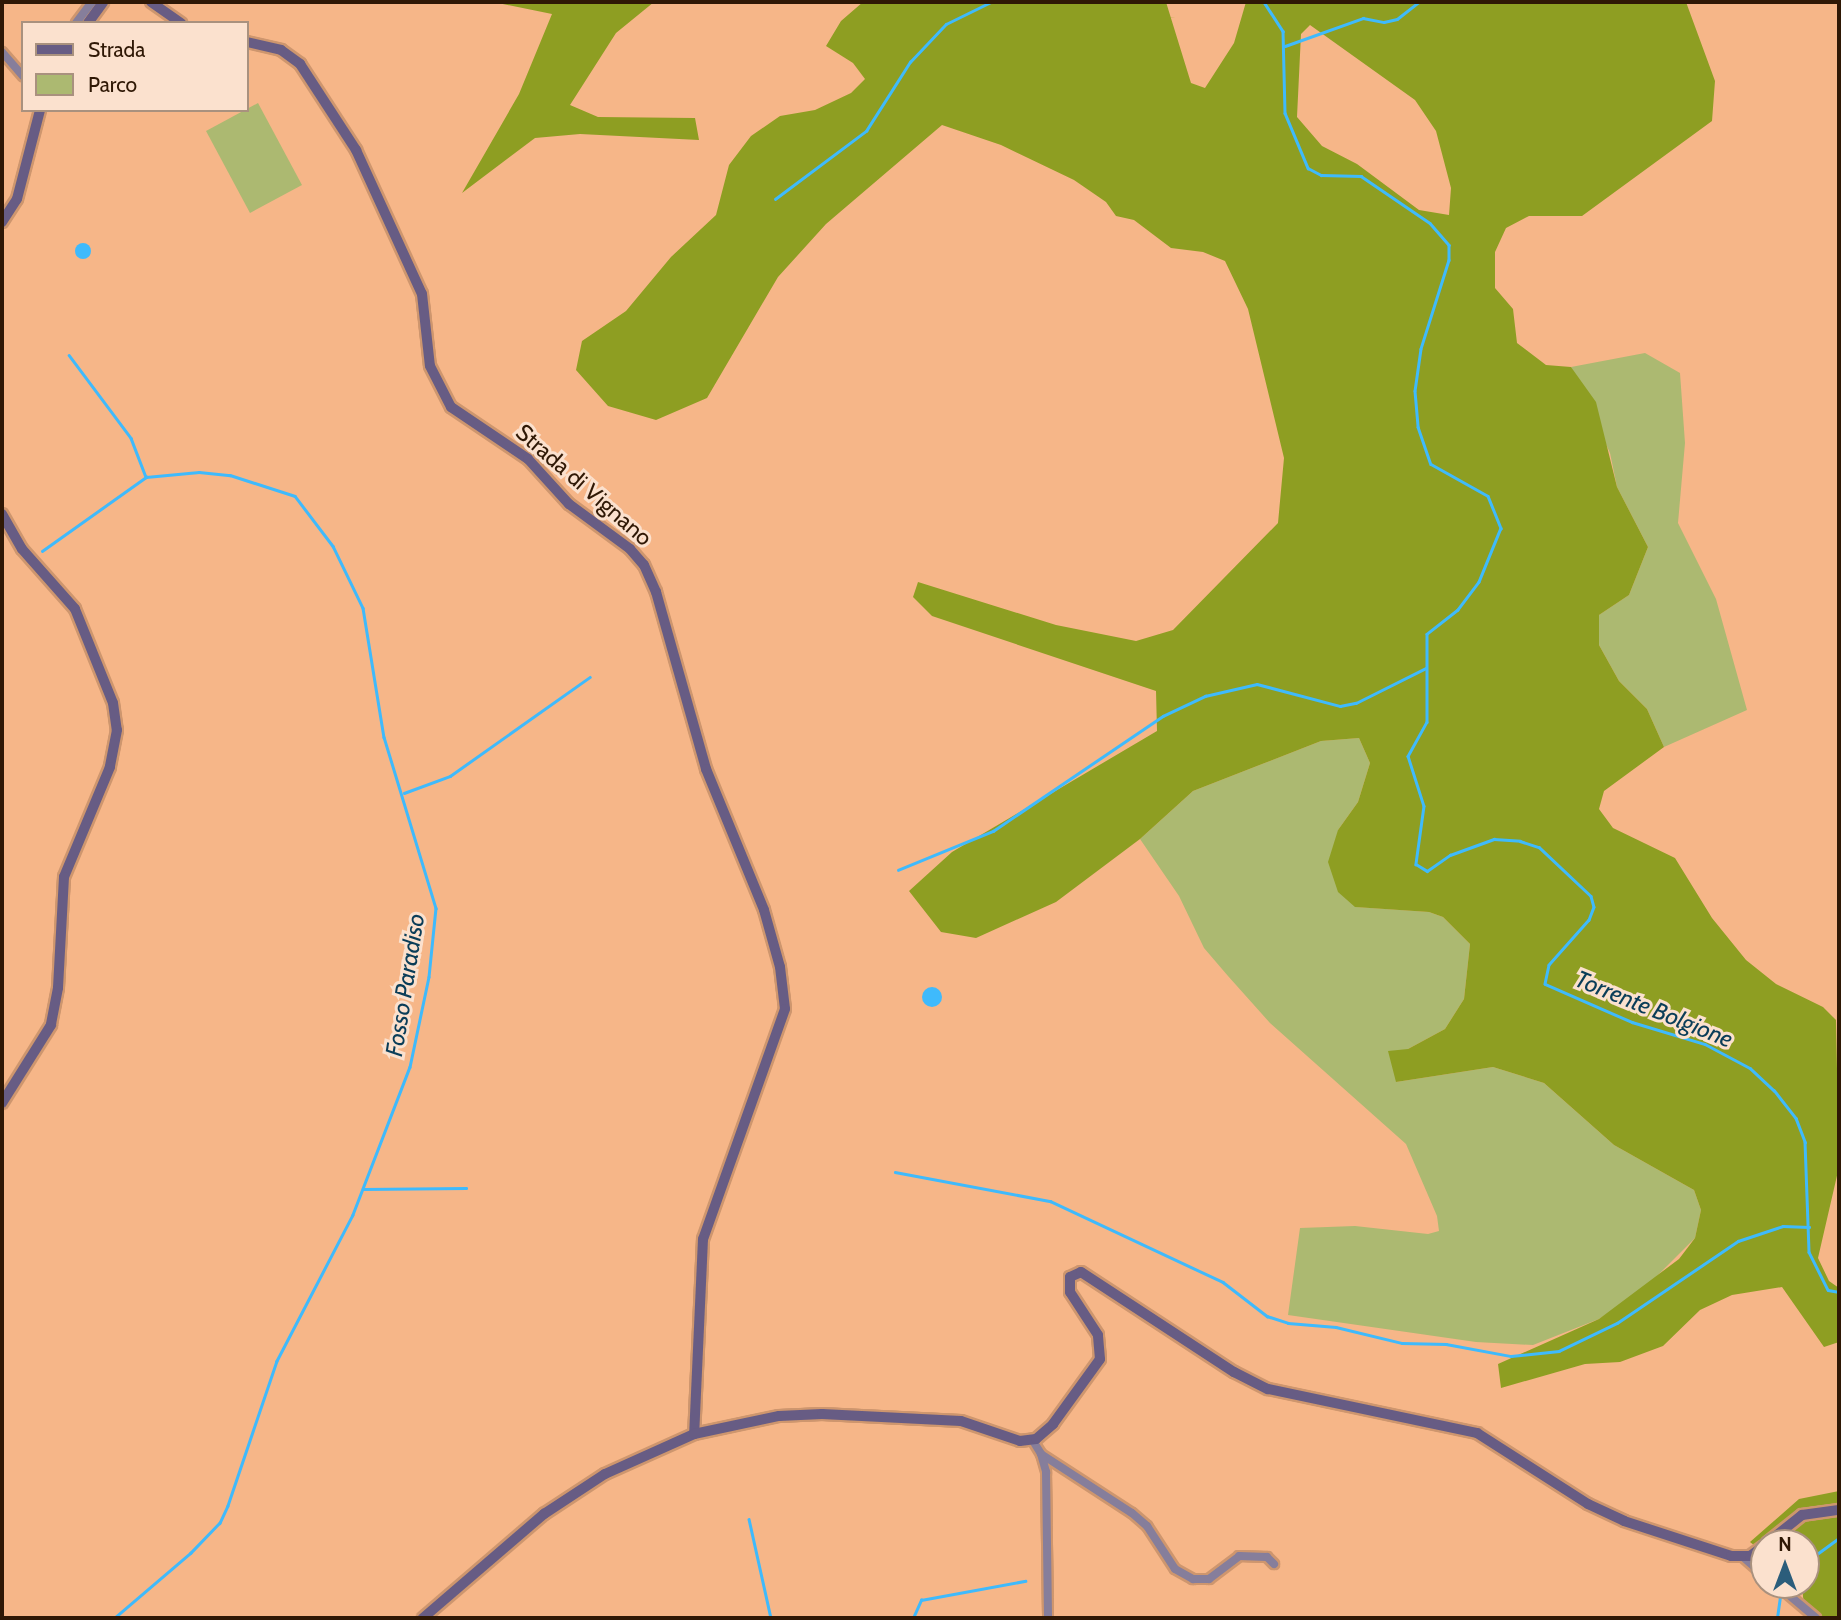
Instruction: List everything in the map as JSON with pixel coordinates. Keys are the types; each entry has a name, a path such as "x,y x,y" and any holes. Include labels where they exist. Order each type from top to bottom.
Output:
{"street":[{"path":"78,21 92,2"},
{"path":"89,21 103,2"},
{"path":"151,2 178,21"},
{"name":"Strada di Vignano","path":"248,42 281,50 300,64 356,150 422,294 430,366 451,407 528,458 581,515 630,549 651,579 694,733 750,872 783,981 784,1017 747,1111 702,1243 694,1434"},
{"path":"2,52 21,74"},
{"path":"2,222 17,199 39,112"},
{"path":"2,514 26,554 75,609 117,724 112,761 64,877 53,1020 2,1103"},
{"path":"1033,1441 1053,1424 1100,1359 1098,1335 1069,1290 1072,1276 1083,1272 1261,1386 1481,1434 1600,1510 1666,1536 1743,1557 1750,1563"},
{"path":"423,1618 561,1502 615,1469 694,1434 779,1416 822,1414 961,1422 1033,1441 1041,1454 1046,1472 1048,1618"},
{"path":"1041,1454 1132,1513 1147,1526 1175,1569 1193,1579 1209,1579 1239,1556 1267,1557 1274,1563"},
{"path":"1785,1529 1802,1515 1839,1510"},
{"path":"1743,1557 1750,1553"},
{"path":"1794,1599 1816,1618"}],"green space":[{"path":"493,2 654,2 616,33 570,105 598,117 695,118 699,140 580,134 535,138 462,193 519,94 552,14"},
{"path":"863,2 1166,2 1191,83 1205,88 1234,43 1246,2 1686,2 1715,81 1712,121 1582,216 1529,216 1506,228 1495,252 1495,288 1513,309 1517,343 1546,365 1571,367 1596,402 1617,487 1648,547 1629,595 1599,615 1599,645 1619,681 1647,709 1664,747 1604,791 1599,809 1613,828 1675,858 1712,918 1746,960 1776,984 1823,1007 1836,1020 1839,1167 1818,1258 1829,1281 1839,1288 1839,1342 1824,1347 1782,1287 1732,1295 1700,1310 1663,1346 1620,1362 1585,1364 1501,1388 1498,1364 1599,1319 1679,1259 1695,1238 1701,1210 1694,1190 1614,1145 1544,1083 1493,1067 1396,1082 1388,1051 1408,1049 1445,1029 1464,999 1470,944 1443,917 1429,912 1355,907 1338,892 1328,862 1338,830 1358,802 1370,763 1359,738 1321,741 1193,791 1140,839 1056,902 976,938 941,932 909,891 952,852 1157,731 1156,691 932,616 913,597 918,582 1056,625 1136,641 1173,630 1278,523 1284,458 1248,309 1225,261 1203,252 1171,248 1134,220 1116,216 1106,202 1074,180 1001,145 942,125 826,224 778,277 707,398 656,420 608,406 576,370 582,341 626,311 671,257 716,215 729,165 751,136 780,116 815,110 851,93 865,79 853,63 826,46 841,21","holes":["1310,25 1415,100 1436,131 1451,188 1449,215 1419,210 1357,164 1322,146 1297,117 1301,34"]},
{"path":"258,103 302,185 250,213 206,131 241,112 248,112 248,108"},
{"path":"1645,353 1680,373 1685,443 1678,523 1716,599 1747,710 1664,747 1647,709 1619,681 1599,645 1599,615 1629,595 1648,547 1617,487 1610,453 1571,367"},
{"path":"1359,738 1370,763 1358,802 1338,830 1356,907 1429,912 1443,917 1470,944 1464,999 1445,1029 1408,1049 1396,1082 1493,1067 1544,1083 1614,1145 1694,1190 1701,1210 1695,1238 1644,1289 1599,1319 1533,1345 1476,1342 1288,1315 1300,1228 1355,1226 1428,1234 1439,1231 1437,1216 1406,1144 1270,1023 1228,976 1204,948 1179,896 1140,839 1193,791 1321,741"},
{"path":"1839,1491 1839,1618 1805,1618 1803,1599 1820,1599 1820,1529 1765,1529 1799,1499"}],"water":[{"path":"83,243 89,245 89,257 83,259 77,257 75,251 77,245"},
{"path":"932,987 939,990 942,997 939,1004 932,1007 925,1004 922,997 925,990"}],"waterway":[{"path":"775,199 866,131 910,62 946,24 991,2"},
{"name":"Torrente Bolgione","path":"1264,2 1283,31 1285,113 1308,168 1321,175 1361,176 1430,223 1449,245 1449,260 1421,349 1415,391 1418,427 1431,464 1488,496 1501,528 1479,582 1458,610 1427,634 1427,722 1408,756 1424,806 1416,864 1427,871 1450,855 1494,839 1520,841 1539,847 1591,896 1594,907 1589,920 1549,965 1545,984 1632,1022 1705,1044 1750,1068 1774,1090 1796,1118 1805,1142 1809,1252 1828,1290 1839,1292"},
{"path":"1285,46 1363,18 1384,22 1397,19 1419,2"},
{"path":"69,355 131,438 146,477"},
{"name":"Fosso Paradiso","path":"42,551 146,477 199,472 230,475 295,496 333,546 363,608 384,737 436,908 429,977 410,1067 353,1215 277,1361 228,1506 220,1523 191,1553 115,1618"},
{"path":"898,870 993,831 1163,716 1205,696 1257,684 1340,706 1356,703 1426,668"},
{"path":"404,793 450,776 590,677"},
{"path":"895,1172 1050,1201 1223,1282 1267,1316 1288,1323 1336,1327 1402,1343 1446,1344 1511,1356 1559,1351 1617,1323 1738,1241 1783,1226 1809,1227"},
{"path":"364,1189 466,1188"},
{"path":"749,1519 771,1618"},
{"path":"1820,1552 1839,1538"},
{"path":"913,1618 921,1600 1025,1581"},
{"path":"1777,1618 1780,1599"}]}
